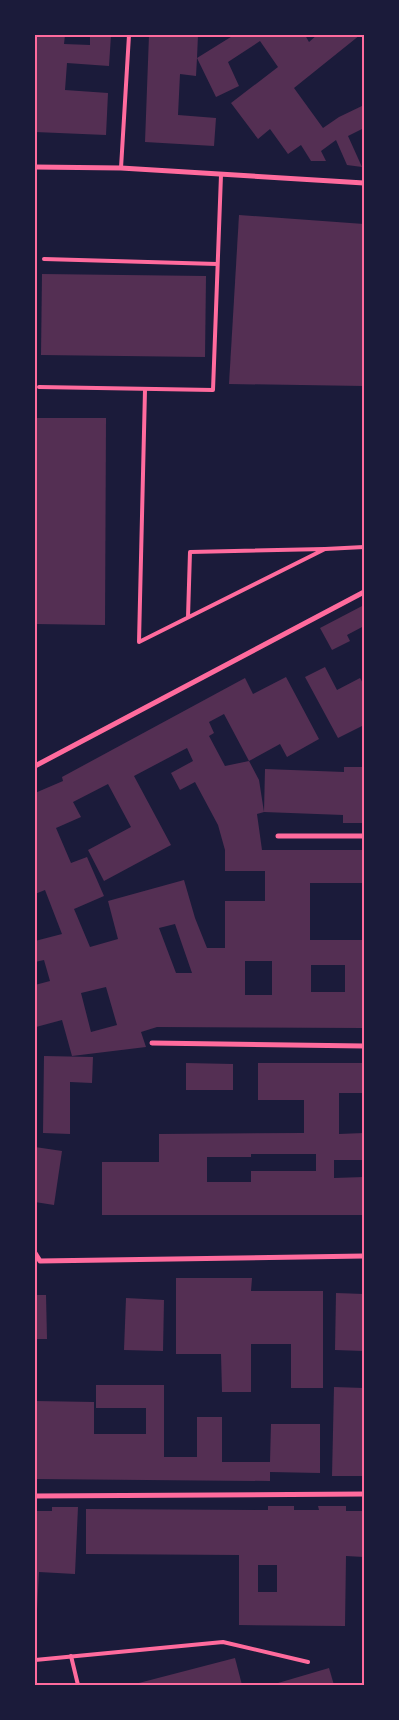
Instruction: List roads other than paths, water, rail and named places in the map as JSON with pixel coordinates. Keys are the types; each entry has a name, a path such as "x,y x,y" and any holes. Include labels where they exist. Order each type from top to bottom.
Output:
{"street":[{"path":"35,167 121,168 364,183"},
{"path":"35,766 364,592"},
{"path":"278,836 364,836"},
{"path":"152,1043 364,1046"},
{"path":"35,1253 40,1262 364,1256"},
{"path":"35,1496 364,1494"}],"lane":[{"path":"121,168 129,35"},
{"path":"39,387 212,390 221,175"},
{"path":"44,259 217,264"},
{"path":"145,390 139,642 326,549"},
{"path":"188,617 190,552 364,547"},
{"path":"35,1660 223,1642 308,1662"},
{"path":"71,1656 78,1685"}]}
